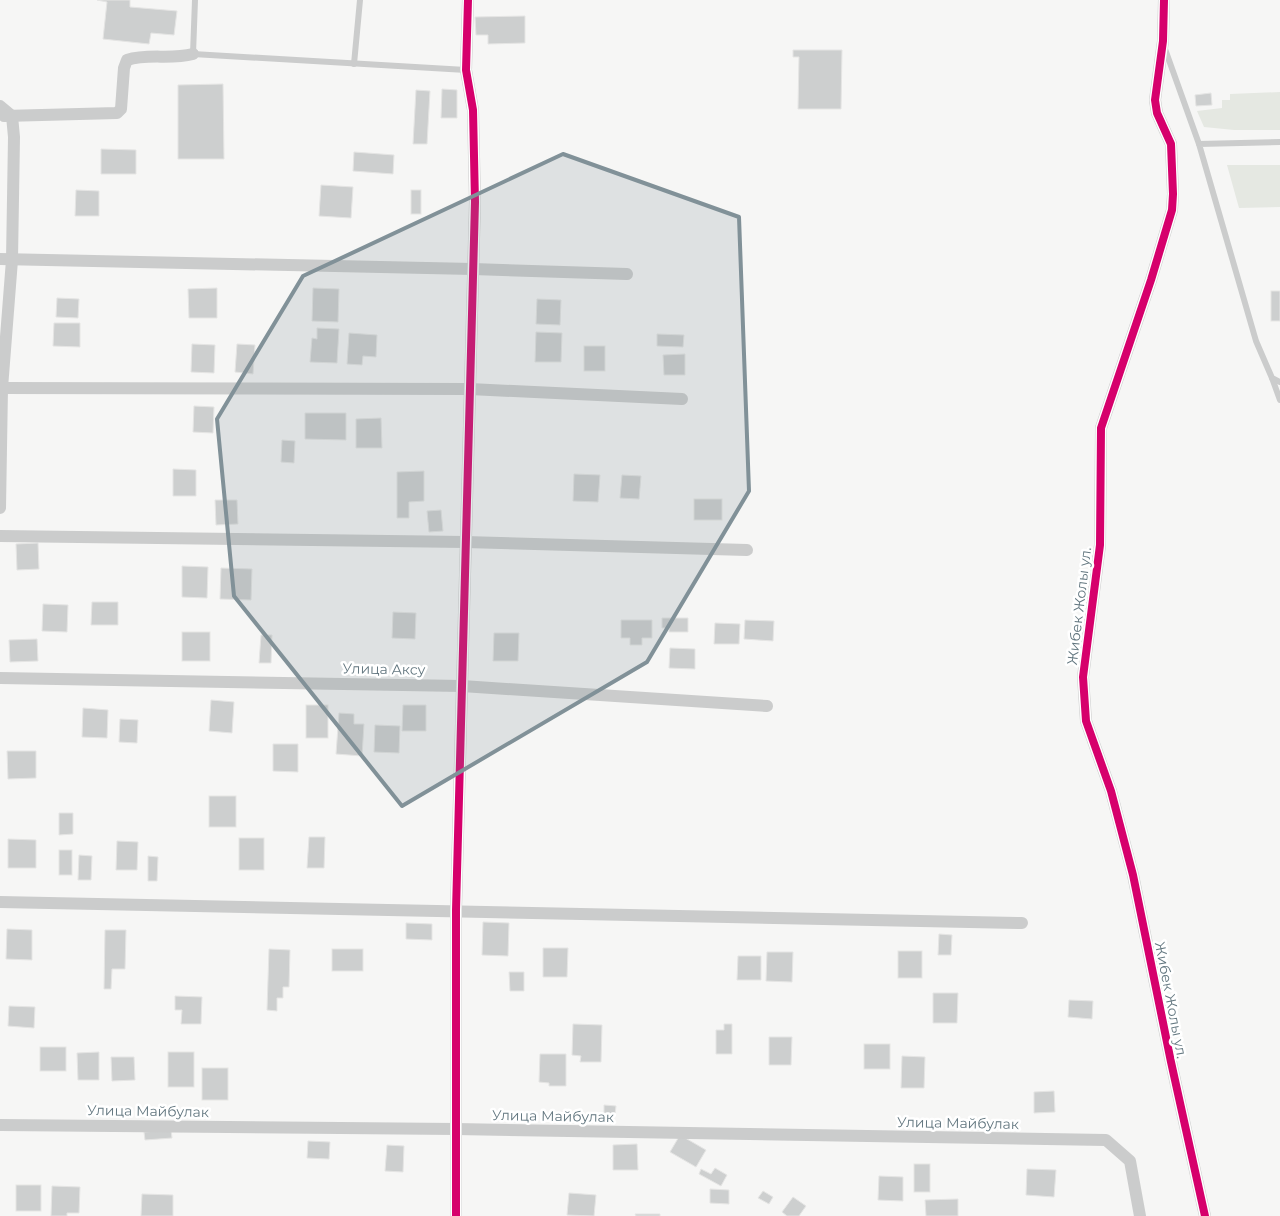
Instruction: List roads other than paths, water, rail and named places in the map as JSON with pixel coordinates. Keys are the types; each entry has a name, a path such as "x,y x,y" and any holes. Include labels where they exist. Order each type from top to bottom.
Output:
{"street":[{"path":"456,1216 456,910 475,202 473,110 466,70 468,0"},
{"name":"Жибек Жолы ул.","path":"1164,0 1162,41 1155,100 1157,113 1171,144 1172,210 1151,280 1101,428 1100,545 1084,677 1086,721 1111,790 1133,875 1205,1216"},
{"path":"6,116 117,113 121,109 124,68 127,60 136,57 179,58 193,54"},
{"path":"0,106 14,137 6,260 1,388 0,508"},
{"path":"6,260 473,269 627,274"},
{"path":"1,388 470,389 682,400"},
{"path":"0,536 466,542 747,550"},
{"name":"Улица Аксу","path":"0,678 462,686 767,706"},
{"path":"0,902 1022,923"},
{"name":"Улица Майбулак","path":"0,1125 456,1129 1106,1140 1130,1161 1140,1216"}],"lane":[{"path":"195,0 193,54 466,70"},
{"path":"354,64 360,0"},
{"path":"1162,41 1199,144 1256,341 1280,400"},
{"path":"1199,144 1280,142"},
{"path":"1272,378 1280,382"}]}
